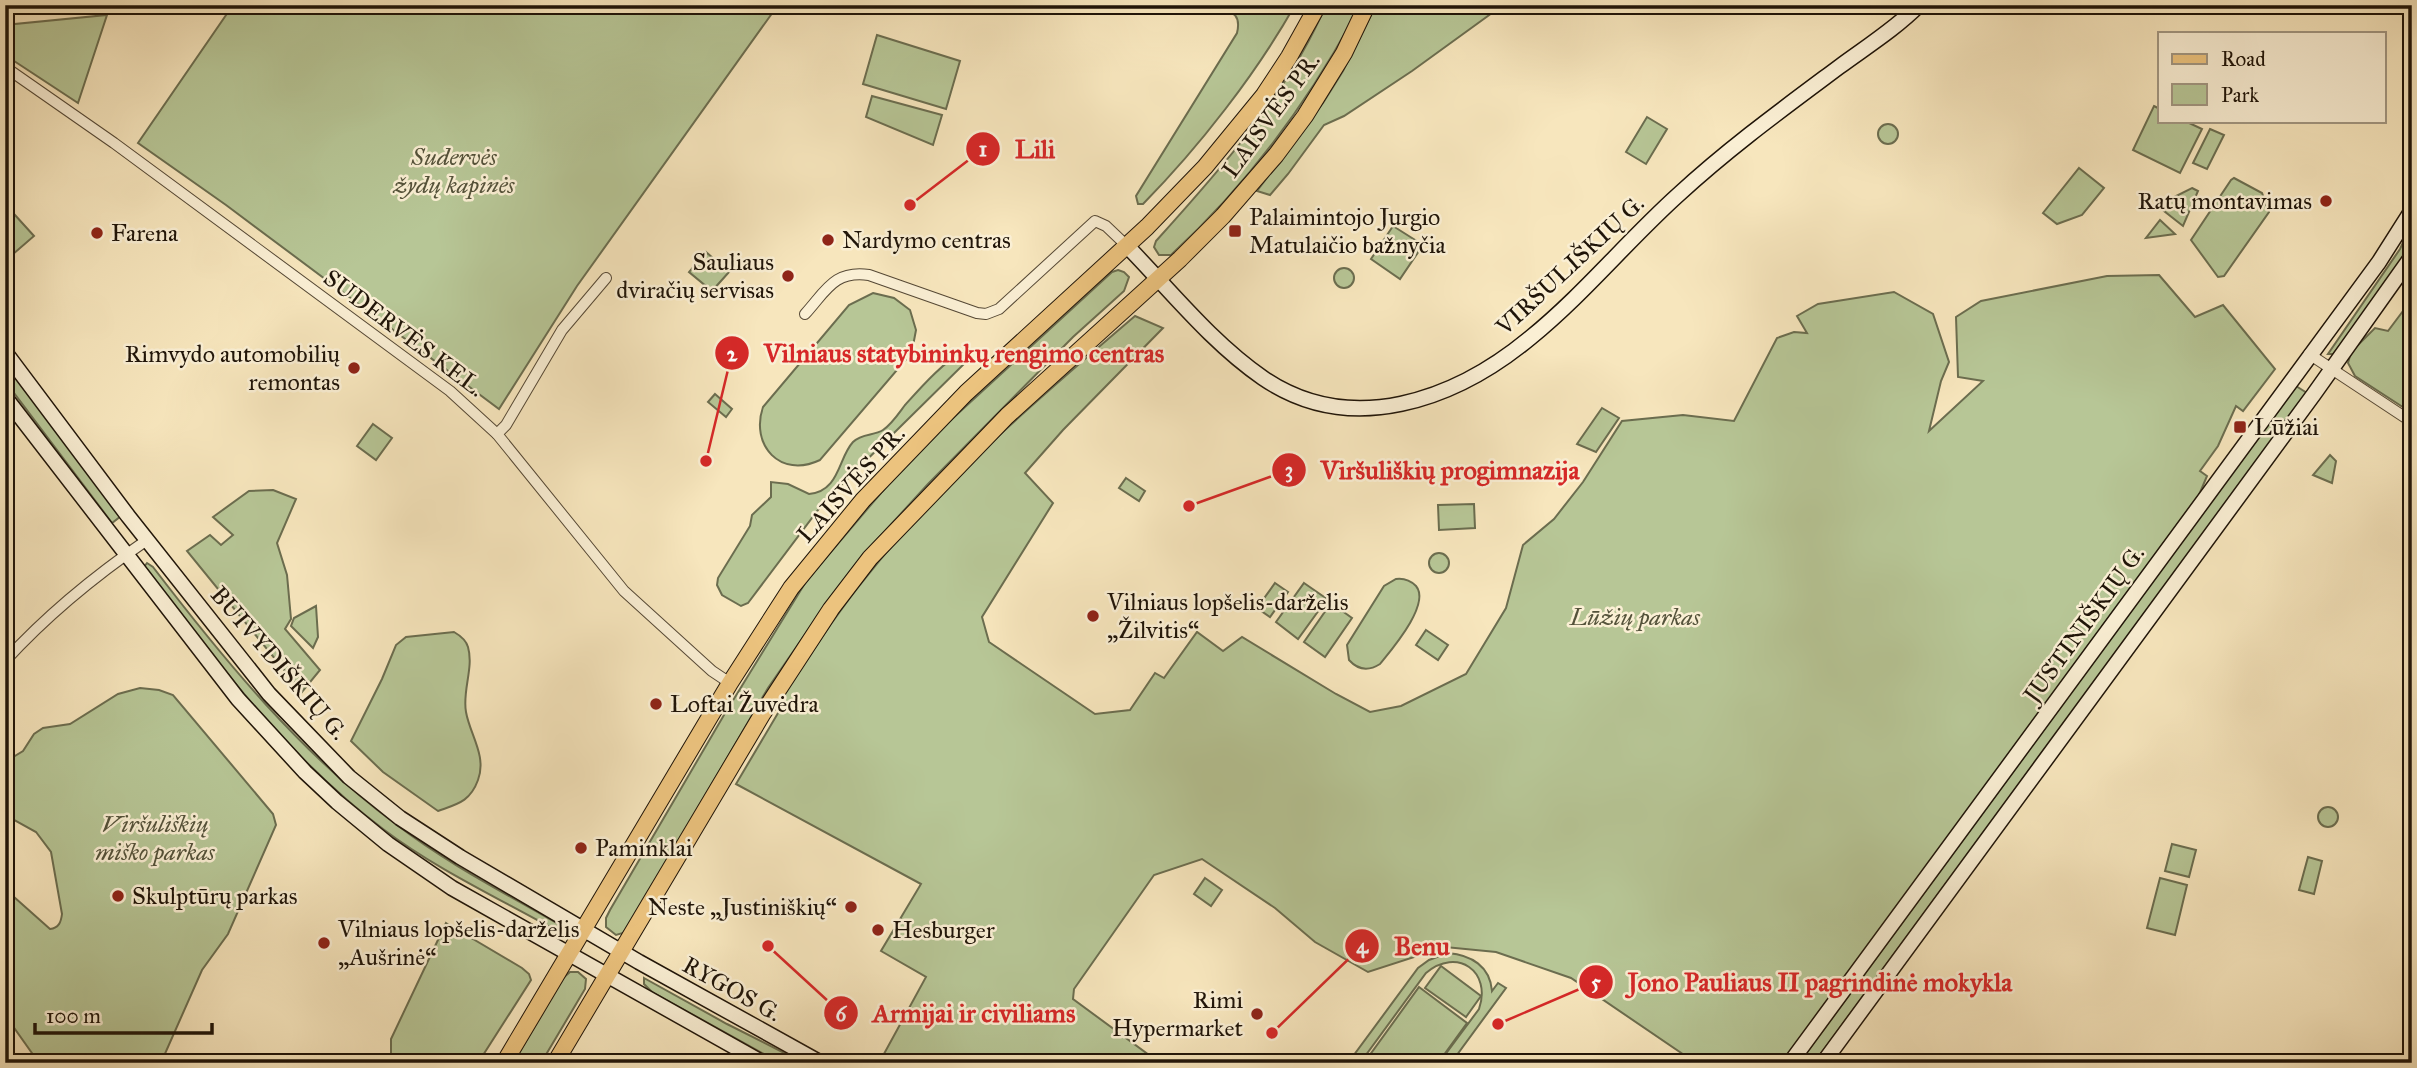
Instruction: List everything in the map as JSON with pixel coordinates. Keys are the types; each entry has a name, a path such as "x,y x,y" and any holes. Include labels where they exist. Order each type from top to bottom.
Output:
{"main road":[{"name":"LAISVĖS PR.","path":"504,1063 730,683 791,589 863,500 967,393 1127,246 1239,128 1289,57 1318,5"},
{"name":"LAISVĖS PR.","path":"555,1063 763,713 831,610 870,558 1007,416 1223,216 1276,155 1331,75 1367,5"},
{"name":"VIRŠULIŠKIŲ G.","path":"1127,246 1217,340 1245,365 1278,387 1317,402 1360,410 1419,400 1473,376 1529,340 1634,236 1723,155 1919,5"},
{"name":"JUSTINIŠKIŲ G.","path":"1790,1063 2379,262 2412,210"},
{"name":"JUSTINIŠKIŲ G.","path":"1823,1063 2412,256"},
{"name":"BUIVYDIŠKIŲ G.","path":"5,352 147,540 269,694 349,777 400,818 440,844 622,952"},
{"name":"BUIVYDIŠKIŲ G.","path":"5,397 238,699 305,772 387,844 452,888 607,976"},
{"name":"RYGOS G.","path":"622,952 743,1022 821,1063"},
{"name":"RYGOS G.","path":"607,976 763,1063"}],"street":[{"name":"SUDERVĖS KEL.","path":"5,67 109,139 450,391 497,434 624,591 712,671 730,683"},
{"path":"805,314 839,277 859,274 869,275 977,313 993,312 1095,221 1106,226 1127,246"},
{"path":"497,434 506,425 562,330 606,278"},
{"path":"2309,354 2412,422"},
{"path":"5,661 87,584 147,540"}],"green space":[{"name":"Sudervės žydų kapinės","path":"233,5 778,5 577,286 499,409 226,205 138,143"},
{"path":"1214,5 1295,5 1263,57 1225,109 1164,182 1143,204 1138,204 1136,196 1237,33 1236,17 1230,11"},
{"path":"1326,5 1358,5 1353,19 1315,83 1272,145 1224,202 1171,255 1159,255 1154,247 1156,241 1251,130 1292,70"},
{"path":"1376,5 1503,5 1412,71 1344,116 1324,125 1270,195 1257,191 1323,103 1343,71"},
{"path":"107,15 78,103 5,55 5,25"},
{"path":"877,35 960,61 946,109 863,84"},
{"path":"872,96 942,115 933,145 866,117"},
{"path":"2154,106 2158,108 2158,122 2187,122 2202,129 2180,173 2133,150"},
{"path":"1647,117 1667,129 1646,164 1626,152"},
{"path":"1888,124 1895,127 1898,134 1895,141 1888,144 1881,141 1878,134 1881,127"},
{"path":"2210,129 2224,135 2207,169 2193,163"},
{"path":"2079,168 2104,188 2082,215 2057,224 2043,213"},
{"path":"2234,178 2262,193 2269,212 2224,276 2218,277 2191,240"},
{"path":"2192,188 2198,191 2183,226 2164,211 2174,197"},
{"path":"5,204 34,236 5,261"},
{"path":"2160,220 2175,234 2146,238"},
{"path":"2412,223 2412,244 2363,316 2333,354 2328,354 2400,249"},
{"path":"1393,226 1423,245 1400,279 1371,259"},
{"path":"706,252 729,272 712,291 689,272"},
{"path":"1344,268 1351,271 1354,278 1351,285 1344,288 1337,285 1334,278 1337,271"},
{"path":"1118,270 1129,277 1124,291 1073,337 928,484 874,543 824,607 768,688 632,921 623,933 616,935 606,927 610,910 807,580 898,473 952,419 1112,272"},
{"name":"Lūžių parkas","path":"2159,275 2195,317 2223,305 2275,369 2243,411 2236,406 2218,446 2200,471 2207,476 2199,495 1782,1063 1696,1063 1571,978 1496,952 1445,947 1368,972 1315,942 1275,908 1202,859 1154,875 1074,989 1073,999 1153,1058 1152,1063 879,1063 926,977 881,951 921,884 736,784 781,708 781,699 844,606 897,540 928,505 995,440 1135,316 1163,328 1063,430 1025,473 1053,503 982,617 989,642 1095,714 1130,710 1155,673 1164,678 1197,632 1223,651 1242,637 1370,712 1401,706 1466,674 1506,608 1523,545 1554,519 1583,482 1622,421 1683,415 1734,421 1777,338 1794,332 1807,333 1797,316 1818,304 1894,292 1933,314 1949,362 1941,381 1929,431 1983,381 1958,377 1956,317 1981,301 2107,276"},
{"path":"873,293 894,298 910,310 916,330 909,356 820,460 806,465 781,462 772,455 761,434 763,407 849,305"},
{"path":"2412,299 2412,413 2355,376 2348,363 2351,352 2375,328 2388,331"},
{"path":"966,350 970,353 968,360 824,502 748,603 741,606 722,595 717,585 718,578 750,526 752,515 771,497 771,482 788,484 809,494 827,487 853,442 886,428 934,374"},
{"path":"5,364 121,516 112,523 5,381"},
{"path":"2296,386 2307,393 1814,1063 1799,1063"},
{"path":"715,394 732,409 726,417 708,402"},
{"path":"1602,408 1619,418 1596,452 1577,444"},
{"path":"373,424 392,438 376,460 357,446"},
{"path":"2330,455 2336,461 2332,483 2313,475"},
{"path":"1126,478 1145,491 1139,501 1119,488"},
{"path":"273,490 296,499 277,543 287,575 291,619 285,629 320,670 302,692 187,551 210,535 221,545 233,535 213,517 249,491"},
{"path":"1474,504 1475,528 1439,530 1438,505"},
{"path":"1439,553 1446,556 1449,563 1446,570 1439,573 1432,570 1429,563 1432,556"},
{"path":"147,563 236,671 328,768 397,825 436,853 560,925 562,931 557,931 424,857 348,801 315,771 254,706 144,567"},
{"path":"1396,579 1407,580 1416,586 1419,594 1414,615 1380,664 1372,668 1360,668 1349,660 1347,645 1384,586"},
{"path":"1275,583 1288,592 1270,617 1257,608"},
{"path":"1304,583 1327,599 1298,639 1276,622"},
{"path":"1331,603 1352,618 1325,657 1304,642"},
{"path":"316,606 318,637 313,648 291,626 294,618"},
{"path":"1426,630 1448,645 1438,660 1416,645"},
{"path":"454,632 463,638 468,647 470,663 465,704 479,754 480,771 475,787 467,798 438,811 383,772 351,741 396,645 406,637"},
{"name":"Viršuliškių miško parkas","path":"140,688 173,695 273,814 276,825 228,934 202,970 164,1056 150,1063 39,1063 5,1015 5,889 50,929 59,924 62,914 51,852 36,832 5,815 5,762 23,751 34,734 43,728 70,724 118,694"},
{"path":"2328,807 2335,810 2338,817 2335,824 2328,827 2321,824 2318,817 2321,810"},
{"path":"2172,844 2196,850 2189,877 2165,871"},
{"path":"2308,857 2322,861 2314,894 2299,890"},
{"path":"1205,878 1222,890 1211,906 1194,894"},
{"path":"2160,878 2187,885 2175,935 2147,928"},
{"path":"446,923 522,968 531,980 478,1063 391,1063 391,1039"},
{"path":"1448,953 1464,956 1478,963 1488,975 1492,991 1498,983 1506,988 1451,1063 1439,1063 1479,1009 1482,995 1481,984 1469,967 1449,962 1426,973 1360,1063 1348,1063 1418,968 1429,960"},
{"path":"1441,966 1481,996 1466,1017 1425,988"},
{"path":"570,972 578,972 586,979 585,989 541,1063 513,1063 563,978"},
{"path":"644,978 804,1063 780,1063 652,992 644,984"},
{"path":"1419,987 1467,1023 1438,1063 1364,1063"}],"place":[{"name":"Ratų montavimas","path":"2326,201"},
{"name":"Lili","path":"910,205"},
{"name":"Palaimintojo Jurgio Matulaičio bažnyčia","path":"1235,231"},
{"name":"Farena","path":"97,233"},
{"name":"Nardymo centras","path":"828,240"},
{"name":"Sauliaus dviračių servisas","path":"788,276"},
{"name":"Rimvydo automobilių remontas","path":"354,368"},
{"name":"Lūžiai","path":"2240,427"},
{"name":"Vilniaus statybininkų rengimo centras","path":"706,461"},
{"name":"Viršuliškių progimnazija","path":"1189,506"},
{"name":"Vilniaus lopšelis-darželis „Žilvitis“","path":"1093,616"},
{"name":"Loftai Žuvėdra","path":"656,704"},
{"name":"Paminklai","path":"581,848"},
{"name":"Skulptūrų parkas","path":"118,896"},
{"name":"Neste „Justiniškių“","path":"851,907"},
{"name":"Hesburger","path":"878,930"},
{"name":"Vilniaus lopšelis-darželis „Aušrinė“","path":"324,943"},
{"name":"Armijai ir civiliams","path":"768,946"},
{"name":"Rimi Hypermarket","path":"1257,1014"},
{"name":"Jono Pauliaus II pagrindinė mokykla","path":"1498,1024"},
{"name":"Benu","path":"1272,1033"}]}
